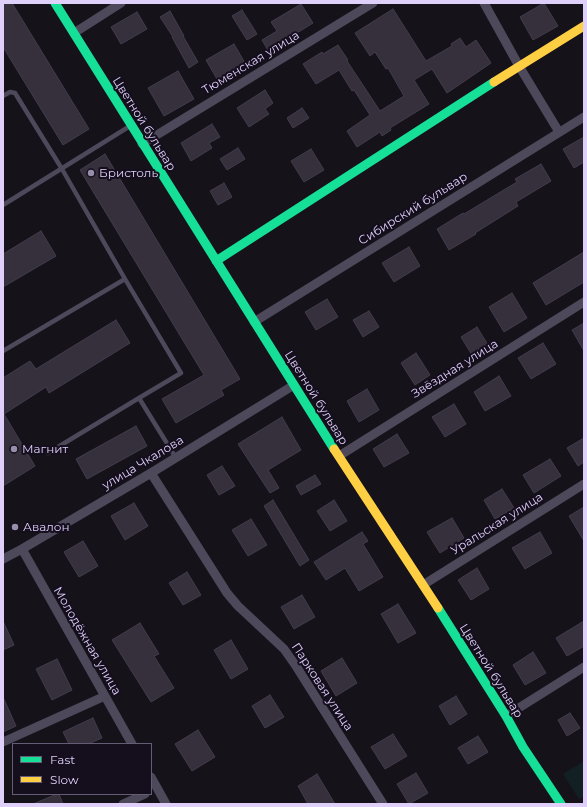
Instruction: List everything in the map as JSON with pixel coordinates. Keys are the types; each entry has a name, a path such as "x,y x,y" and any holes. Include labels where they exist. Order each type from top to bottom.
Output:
{"street":[{"name":"Цветной бульвар","path":"55,3 254,322 423,585 560,804"},
{"path":"74,33 121,3"},
{"name":"Тюменская улица","path":"142,144 373,3"},
{"path":"484,3 519,66 559,132"},
{"path":"216,261 519,66 584,26"},
{"name":"Сибирский бульвар","path":"254,322 584,117"},
{"name":"Звёздная улица","path":"339,456 584,302"},
{"name":"улица Чкалова","path":"3,559 151,473 294,385"},
{"name":"Парковая улица","path":"151,473 227,593 238,606 284,649 292,660 383,804"},
{"name":"Уральская улица","path":"423,585 584,484"},
{"name":"Молодёжная улица","path":"22,549 131,743"},
{"path":"506,716 584,667"},
{"path":"3,742 105,696"},
{"path":"154,790 166,804"},
{"path":"123,804 143,795"}],"lane":[{"path":"3,96 10,92 15,93 62,169 181,373 48,453"},
{"path":"3,205 131,125"},
{"path":"3,351 125,279"},
{"path":"139,398 176,458"}],"shaded area":[{"path":"584,761 584,796 579,799 563,774"}],"building":[{"path":"3,3 12,3 89,129 63,145 3,47"},
{"path":"544,3 558,26 533,40 520,17"},
{"path":"301,4 313,23 269,52 262,40 277,31 271,22"},
{"path":"393,9 426,61 452,46 451,44 460,38 466,47 476,40 491,63 447,93 432,69 414,80 429,104 390,128 391,130 382,136 380,132 357,147 347,131 370,115 354,90 352,91 339,70 316,84 303,64 322,52 323,54 338,45 380,111 404,96 388,68 386,69 375,52 370,56 355,33"},
{"path":"242,10 257,34 247,40 232,16"},
{"path":"170,11 198,62 189,68 173,37 160,17"},
{"path":"137,12 147,29 121,44 111,27"},
{"path":"234,44 245,63 217,79 206,60"},
{"path":"178,71 194,99 164,116 148,88"},
{"path":"265,90 273,103 265,109 269,114 249,127 237,108"},
{"path":"302,108 309,118 293,128 287,118"},
{"path":"212,124 220,137 209,143 212,148 191,161 181,143"},
{"path":"584,137 584,162 574,168 563,149"},
{"path":"238,148 245,159 227,170 220,159"},
{"path":"311,149 324,170 304,182 291,161"},
{"path":"105,154 240,379 221,390 224,395 176,423 162,399 204,375 80,170"},
{"path":"541,164 551,181 516,202 518,206 449,250 437,229 517,182 515,179"},
{"path":"224,183 232,197 218,205 210,191"},
{"path":"41,231 56,256 3,287 3,254"},
{"path":"409,247 420,266 394,282 382,263"},
{"path":"584,252 584,282 546,305 533,283"},
{"path":"512,293 527,318 504,332 489,307"},
{"path":"327,299 338,317 316,330 305,312"},
{"path":"369,311 379,327 363,337 353,320"},
{"path":"116,320 130,343 49,393 46,387 4,414 35,466 3,486 3,378 30,361 36,369"},
{"path":"584,323 584,351 572,330"},
{"path":"477,327 488,345 472,355 461,337"},
{"path":"543,343 556,364 531,379 518,358"},
{"path":"416,353 430,375 415,385 401,363"},
{"path":"499,376 511,396 485,411 474,392"},
{"path":"367,389 379,410 359,422 347,401"},
{"path":"454,404 466,424 445,437 432,417"},
{"path":"282,417 301,450 268,470 279,488 270,493 238,444"},
{"path":"136,426 147,446 87,479 76,459"},
{"path":"397,434 409,453 384,467 373,449"},
{"path":"584,438 584,462 578,466 567,448"},
{"path":"550,459 561,476 534,493 523,475"},
{"path":"222,466 235,486 219,495 207,475"},
{"path":"315,475 321,484 301,495 296,486"},
{"path":"502,489 514,508 495,519 484,500"},
{"path":"273,500 309,560 300,566 264,506"},
{"path":"334,500 347,521 330,531 317,511"},
{"path":"134,503 148,526 125,540 111,516"},
{"path":"584,507 584,541 569,516"},
{"path":"452,518 464,538 440,553 427,532"},
{"path":"251,519 267,545 248,556 232,530"},
{"path":"362,532 368,541 363,544 383,577 359,591 345,568 326,580 314,562"},
{"path":"540,532 552,553 525,569 512,548"},
{"path":"83,541 98,566 79,577 64,552"},
{"path":"477,568 489,589 471,600 458,580"},
{"path":"187,572 201,595 183,605 169,583"},
{"path":"302,595 315,617 294,629 281,607"},
{"path":"398,604 416,633 398,643 381,614"},
{"path":"3,621 14,645 3,650"},
{"path":"584,621 584,646 567,656 556,638"},
{"path":"140,623 159,654 154,656 174,688 151,702 112,640"},
{"path":"231,640 248,669 231,679 214,650"},
{"path":"533,652 546,673 525,685 513,665"},
{"path":"342,658 357,683 336,696 321,671"},
{"path":"57,659 72,690 52,700 36,669"},
{"path":"270,695 284,717 265,728 252,706"},
{"path":"456,696 467,714 450,725 439,706"},
{"path":"3,697 16,726 3,732"},
{"path":"570,713 580,728 567,736 558,720"},
{"path":"93,718 102,738 90,743 68,743 63,732"},
{"path":"198,730 215,757 192,771 175,744"},
{"path":"393,734 407,756 385,769 371,747"},
{"path":"478,736 488,752 468,764 458,748"},
{"path":"416,773 428,793 409,804 397,784"},
{"path":"317,774 335,804 308,804 298,786"},
{"path":"55,795 59,795 63,804 33,804"}],"traffic: fast":[{"path":"55,3 334,449"},
{"path":"216,261 494,82"},
{"path":"438,608 506,716 523,747 561,804"}],"traffic: slow":[{"path":"494,82 584,26"},
{"path":"334,449 438,608"}],"place":[{"name":"Бристоль","path":"91,173"},
{"name":"Магнит","path":"14,449"},
{"name":"Авалон","path":"15,527"}]}
